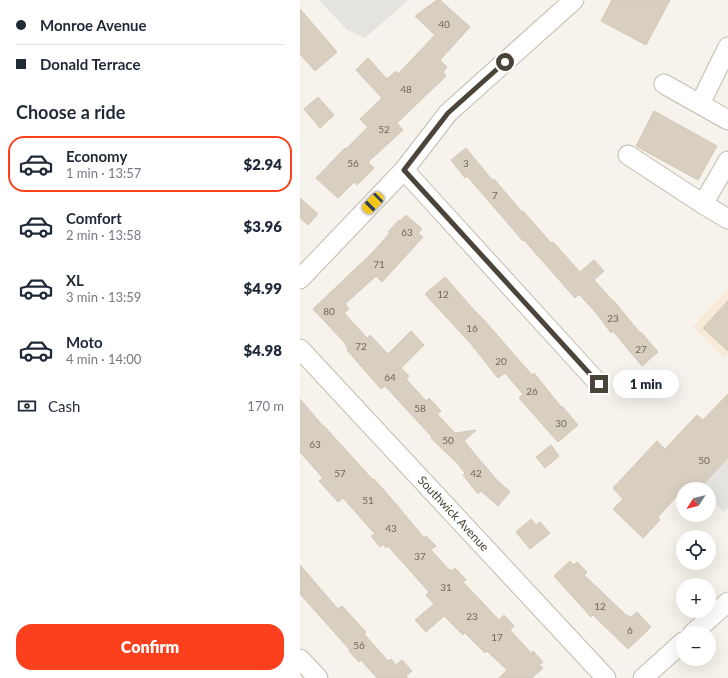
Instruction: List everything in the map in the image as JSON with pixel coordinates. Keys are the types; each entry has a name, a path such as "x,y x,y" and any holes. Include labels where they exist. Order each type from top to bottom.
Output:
{"street":[{"path":"300,279 404,170 448,113 574,0"},
{"path":"700,104 728,47"},
{"path":"664,84 728,120"},
{"path":"628,155 728,219"},
{"path":"703,204 728,161"},
{"path":"404,170 599,384"},
{"name":"Southwick Avenue","path":"300,349 606,678"},
{"path":"701,626 728,602"},
{"path":"642,678 676,648"},
{"path":"300,659 318,678"}],"shaded area":[{"path":"319,0 408,0 365,38 346,29"},
{"path":"728,289 728,354 724,358 692,327"},
{"path":"728,459 728,508 723,512 716,504 716,482 707,482"}],"building":[{"path":"437,0 440,0 470,27 440,60 447,67 443,72 446,76 397,123 403,130 368,162 374,168 357,185 354,182 338,198 316,178 368,127 360,119 382,98 356,70 368,58 387,79 396,71 398,74 435,35 415,16"},
{"path":"612,0 670,0 646,45 601,21"},
{"path":"300,9 337,52 315,71 300,54"},
{"path":"318,97 334,115 320,128 304,109"},
{"path":"654,111 717,146 698,180 636,146"},
{"path":"466,148 493,181 494,179 522,212 523,211 551,243 553,242 580,272 594,260 604,271 594,280 658,352 642,366 613,331 611,333 597,314 579,294 575,298 467,176 465,178 451,160"},
{"path":"300,198 318,214 308,225 300,218"},
{"path":"406,215 422,229 418,233 423,237 382,282 376,276 345,304 349,309 344,313 367,338 370,335 388,354 411,331 424,345 401,368 409,376 406,379 426,401 429,398 441,411 437,414 455,433 476,430 464,441 495,478 510,492 498,506 481,491 478,494 463,475 465,473 457,463 431,438 432,437 385,386 381,389 347,350 348,349 344,342 313,309 373,252 390,233 388,232"},
{"path":"445,277 532,375 534,373 561,407 562,406 578,425 558,442 519,398 523,394 505,373 498,378 471,344 425,294"},
{"path":"728,301 728,351 703,328"},
{"path":"728,394 728,458 706,482 676,482 676,497 658,517 660,520 643,538 613,509 623,499 613,488 657,441 665,449 697,415 703,420"},
{"path":"300,399 323,426 373,480 374,479 424,538 426,536 436,546 431,550 449,570 450,569 452,571 455,568 466,580 463,582 499,620 504,615 514,626 510,630 531,653 533,651 543,662 539,665 543,668 532,678 499,678 507,670 487,651 485,653 465,633 463,635 444,616 426,632 415,620 434,604 426,595 429,592 388,546 386,548 383,544 380,547 371,536 375,534 343,498 338,502 319,481 323,478 300,452"},
{"path":"551,445 559,456 545,468 536,457"},
{"path":"531,519 536,525 540,522 550,533 530,549 516,532"},
{"path":"570,561 573,565 577,562 587,572 584,575 627,616 628,615 630,618 637,612 651,627 628,649 593,615 591,617 554,576"},
{"path":"300,565 338,609 342,606 366,632 364,634 388,661 391,659 396,665 402,660 412,671 406,676 408,678 377,678 361,660 359,662 300,594"}],"route":[{"path":"505,62 448,113 404,170 599,384"}]}
